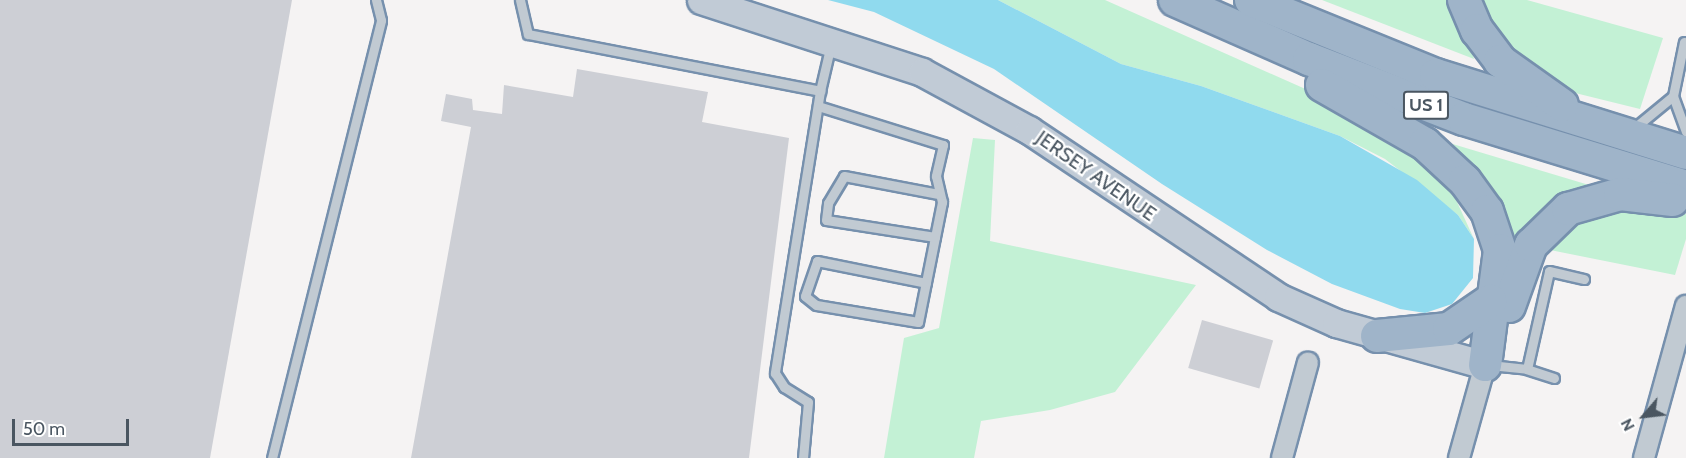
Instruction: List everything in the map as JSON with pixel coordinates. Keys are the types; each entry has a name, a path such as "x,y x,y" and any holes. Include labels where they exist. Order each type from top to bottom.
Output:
{"highway":[{"name":"US 1","path":"1175,0 1205,15 1464,119 1686,187"},
{"name":"US 1","path":"1251,0 1436,75 1611,132 1686,153"},
{"path":"1464,0 1477,30 1500,61 1611,132"},
{"path":"1205,15 1393,122 1452,168 1478,196 1498,237 1499,264 1520,295"},
{"path":"1485,365 1520,295 1540,233 1578,204 1632,194 1686,202"},
{"path":"1377,336 1449,329 1520,295"}],"main road":[{"name":"JERSEY AVENUE","path":"701,0 832,39 914,68 969,94 1278,297 1377,336 1485,365"}],"street":[{"path":"1644,458 1686,306"},
{"path":"1282,458 1308,362"},
{"path":"1459,458 1485,365"}],"lane":[{"path":"273,458 381,20 376,0"},
{"path":"520,0 528,34 820,91"},
{"path":"803,458 808,402 784,387 775,373 820,91 832,39"},
{"path":"1684,42 1673,96 1686,132"},
{"path":"1611,132 1673,96"},
{"path":"818,106 943,145 936,176 938,194 942,202 926,283 918,322 816,305 805,296 817,261 926,283"},
{"path":"935,237 826,220 828,203 844,176 938,194"},
{"path":"1527,369 1520,295 1549,271 1584,279"},
{"path":"1485,365 1527,369 1554,378"}],"green space":[{"path":"998,0 1105,0 1355,111 1447,180 1474,239 1458,215 1385,159 1340,136 1201,86 1121,64"},
{"path":"1322,0 1455,0 1474,59"},
{"path":"1477,0 1527,0 1663,38 1640,109 1563,90 1509,58"},
{"path":"973,138 995,140 990,241 1196,285 1115,392 1050,410 981,421 974,458 884,458 904,338 939,328"},
{"path":"1446,142 1589,185 1569,197 1514,251"},
{"path":"1627,201 1686,214 1686,239 1675,275 1545,249 1574,217"}],"water":[{"path":"828,0 998,0 1121,64 1201,86 1340,136 1417,180 1458,215 1474,239 1473,278 1452,304 1425,313 1400,309 1332,284 1267,250 1162,184 994,69 874,12"}],"building":[{"path":"0,0 292,0 210,458 0,458"},
{"path":"577,69 708,92 702,122 789,138 749,458 411,458 471,127 441,121 446,94 472,99 473,110 502,114 504,85 573,97"},
{"path":"1202,320 1273,340 1259,388 1188,368"}]}
